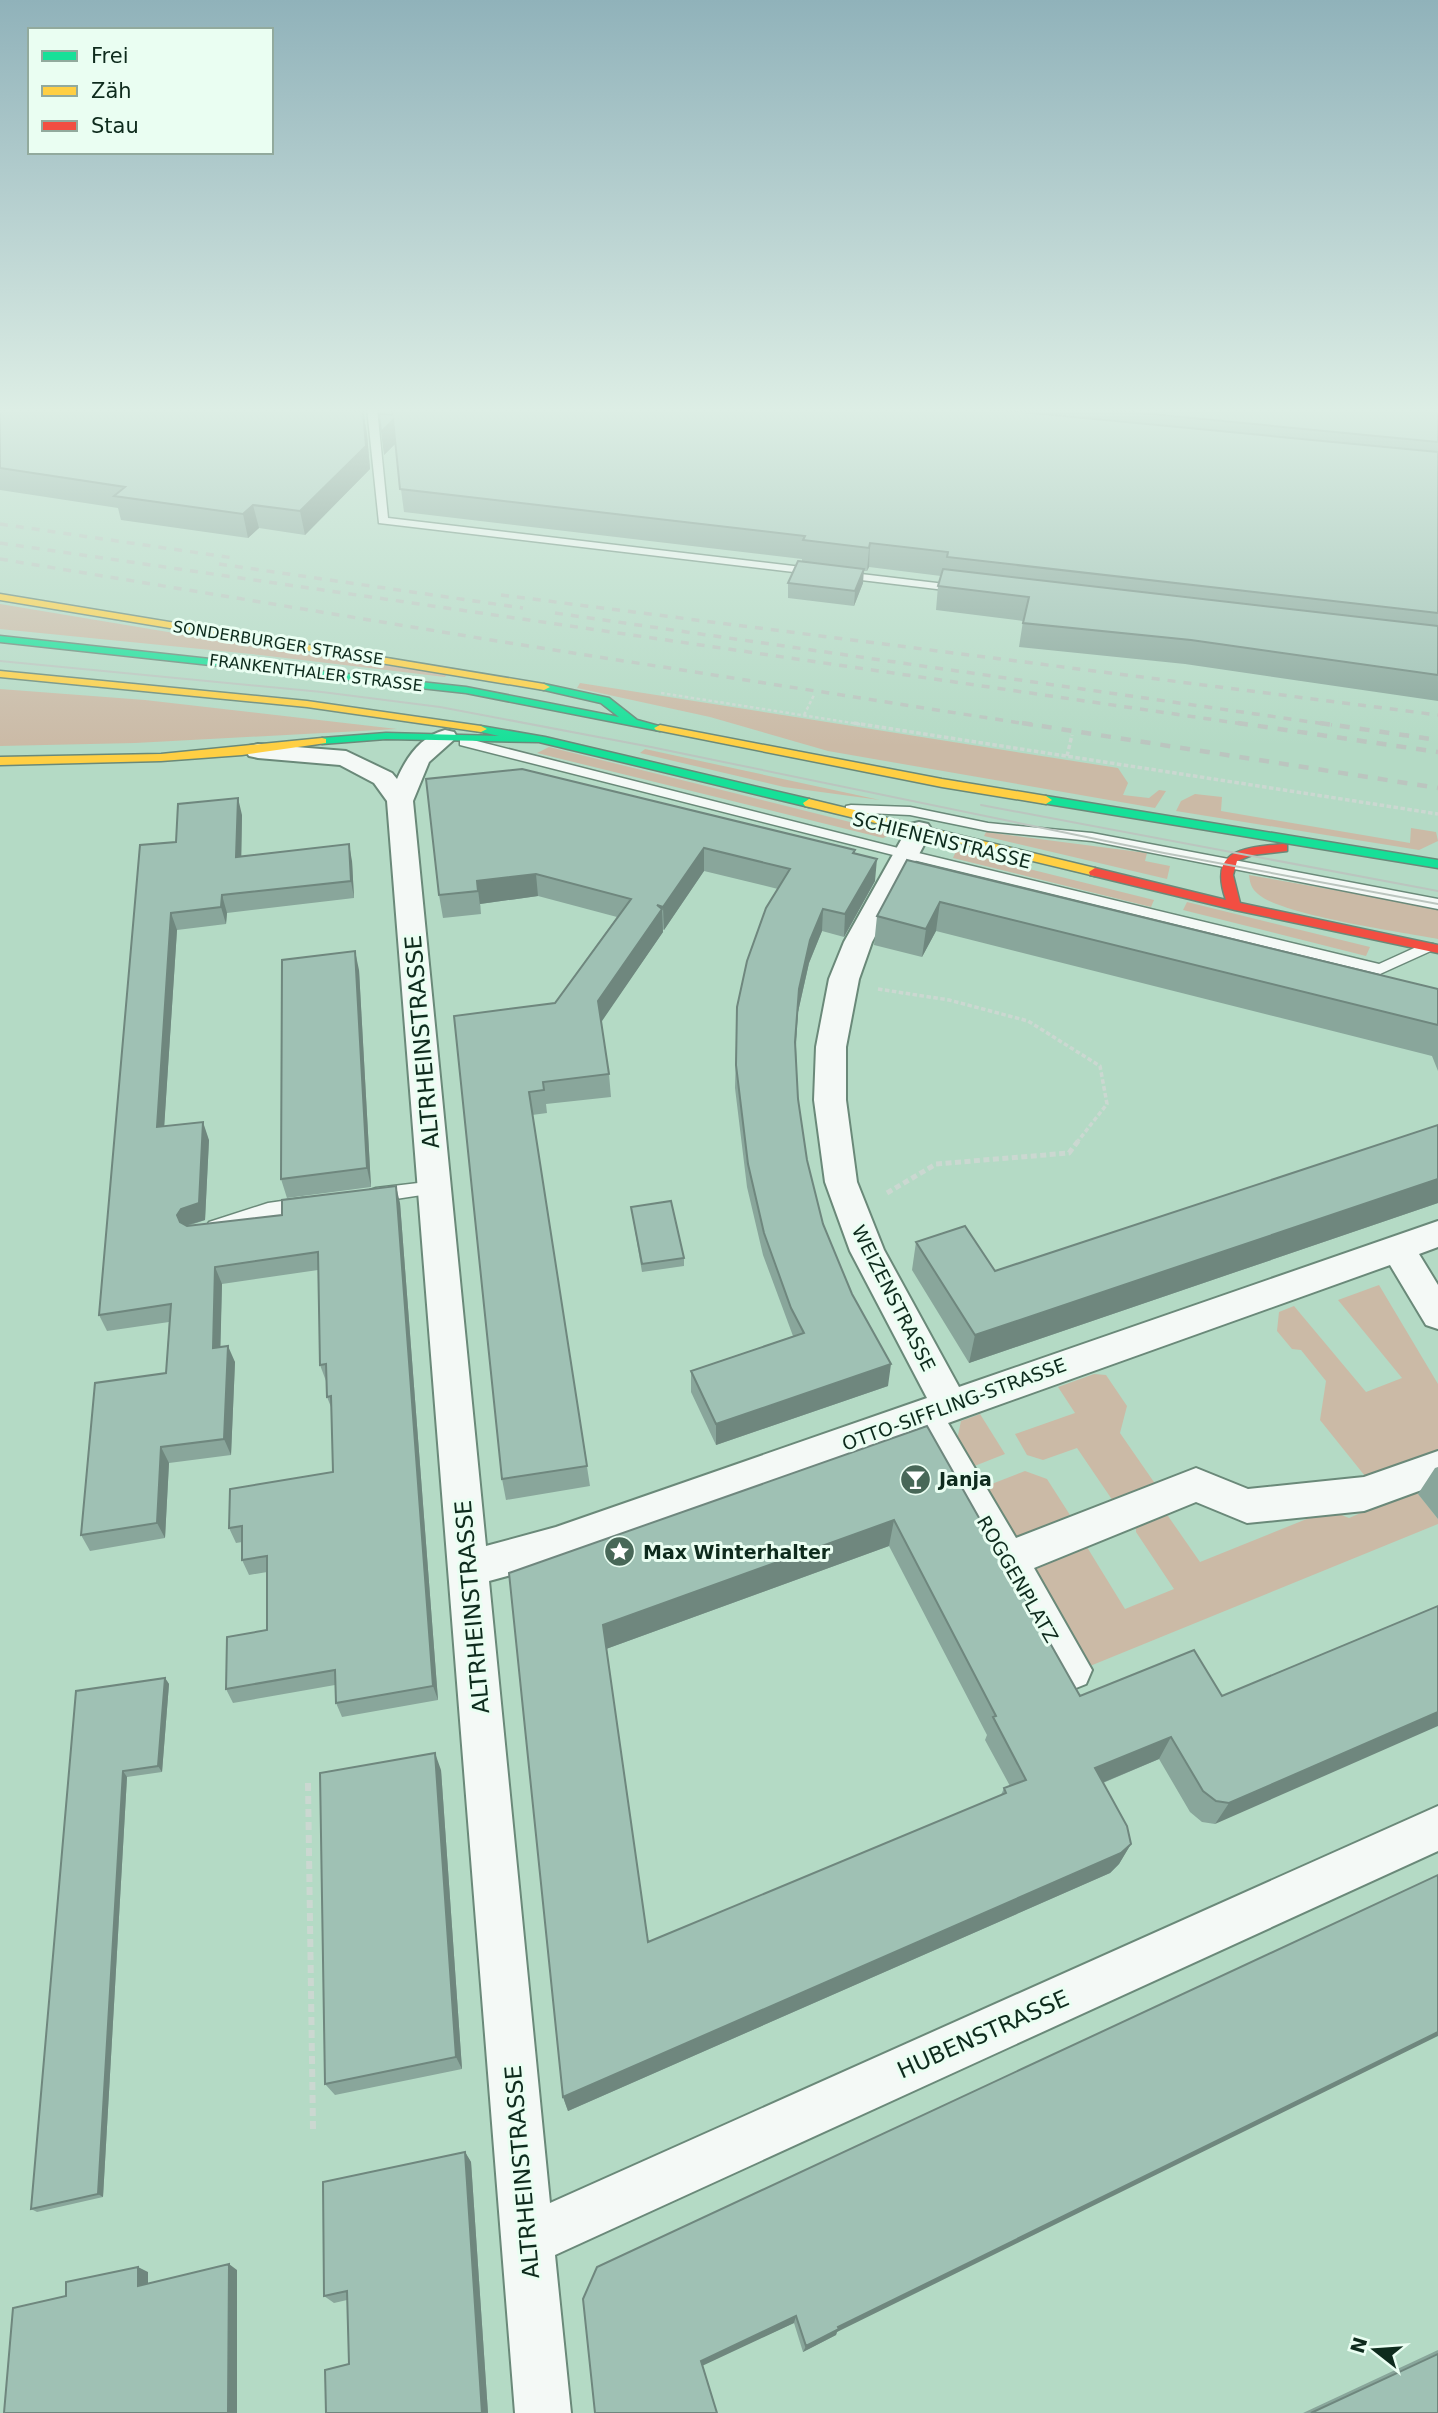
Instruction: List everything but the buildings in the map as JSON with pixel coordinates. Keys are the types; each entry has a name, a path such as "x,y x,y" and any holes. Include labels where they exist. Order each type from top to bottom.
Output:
{"main road":[{"name":"SONDERBURGER STRASSE","path":"0,597 509,679 605,700 631,720"},
{"name":"FRANKENTHALER STRASSE","path":"0,639 466,690 631,720"},
{"name":"FRANKENTHALER STRASSE","path":"0,674 411,717 545,740"},
{"path":"631,720 942,783 1438,864"},
{"name":"SCHIENENSTRASSE","path":"258,751 344,738 386,736 545,740 1235,906 1433,948"},
{"path":"0,761 90,763 258,751"},
{"path":"1235,906 1224,879 1226,865 1238,854 1320,845"}],"street":[{"name":"ALTRHEINSTRASSE","path":"445,737 418,759 400,801 543,2413"},
{"path":"258,751 346,758 383,778 400,801"},
{"name":"WEIZENSTRASSE","path":"919,830 858,942 844,979 831,1046 830,1100 842,1182 852,1212 937,1410"},
{"name":"OTTO-SIFFLING-STRASSE","path":"469,1568 556,1545 1438,1234"},
{"path":"1396,1247 1438,1315"},
{"name":"ROGGENPLATZ","path":"937,1410 1007,1560 1071,1670"},
{"path":"1007,1560 1196,1485 1247,1506 1364,1494 1438,1467"},
{"name":"HUBENSTRASSE","path":"528,2240 1438,1828"}],"lane":[{"path":"383,521 977,591"},
{"name":"SCHIENENSTRASSE","path":"445,737 899,865 1380,969 1433,948"},
{"path":"826,808 910,811 989,827 1092,837 1438,904"},
{"path":"358,1198 435,1187"},
{"path":"195,1233 268,1210 319,1203"}],"path":[{"path":"657,693 1438,814"},
{"path":"804,715 814,695"},
{"path":"1067,756 1072,736"},
{"path":"844,979 897,994 949,1000 1028,1021 1100,1066 1107,1104 1069,1153 936,1164 852,1212"},
{"path":"308,1783 313,2129"}],"shaded area":[{"path":"0,604 252,646 447,674 445,677 0,629"},
{"path":"580,683 1118,768 1128,783 1123,795 1149,798 1159,790 1166,791 1155,808 828,751 710,717 577,688"},
{"path":"0,689 145,700 397,729 135,743 0,746"},
{"path":"549,747 882,830 888,836 883,838 537,753"},
{"path":"645,749 880,800 784,787 640,753"},
{"path":"1195,794 1222,797 1221,811 1410,843 1411,828 1436,832 1438,841 1419,850 1176,811 1181,801"},
{"path":"986,832 1147,853 1145,861 1170,866 1167,879 984,836"},
{"path":"956,851 1154,900 1151,907 953,858"},
{"path":"1249,875 1438,908 1438,939 1343,922 1291,909 1258,894 1251,885"},
{"path":"1187,902 1370,947 1366,956 1183,910"},
{"path":"1379,1285 1438,1384 1438,1453 1369,1481 1320,1420 1326,1381 1301,1350 1292,1349 1277,1331 1279,1312 1294,1306 1366,1392 1402,1378 1338,1300"},
{"path":"1094,1374 1106,1375 1127,1406 1120,1433 1156,1485 1113,1501 1077,1448 1043,1460 1027,1455 1015,1434 1075,1413 1058,1387"},
{"path":"980,1414 1005,1454 972,1467 957,1440 961,1421"},
{"path":"1025,1471 1047,1479 1077,1526 1020,1547 984,1487"},
{"path":"1415,1490 1438,1519 1438,1524 1090,1666 1027,1560 1082,1539 1125,1609 1174,1589 1136,1532 1136,1520 1156,1512 1168,1516 1200,1562 1329,1510 1349,1518"}],"tram line":[{"path":"0,661 322,692 440,707 651,747 1164,853 1438,904"},
{"path":"981,805 1438,891"}],"railway":[{"path":"0,524 234,558"},
{"path":"0,543 1250,725"},
{"path":"0,559 503,642 1033,725"},
{"path":"219,564 523,608"},
{"path":"501,595 1438,715"},
{"path":"555,613 1332,725"},
{"path":"1022,723 1438,788"},
{"path":"1238,723 1438,752"},
{"path":"1320,723 1438,740"}],"traffic: fast":[{"path":"0,639 466,690 660,728"},
{"path":"544,687 605,700 631,720"},
{"path":"481,729 545,740 809,803"},
{"path":"322,741 386,736 535,740"},
{"path":"1046,800 1438,864"}],"traffic: slow":[{"path":"0,597 544,687"},
{"path":"0,674 307,704 481,729"},
{"path":"660,728 942,783 1046,800"},
{"path":"0,761 161,758 322,741"},
{"path":"809,803 1095,872"}],"traffic: jam":[{"path":"1235,906 1226,875 1228,865 1241,854 1283,848"},
{"path":"1095,872 1235,906 1438,949"}],"place":[{"name":"Janja","path":"916,1479"},
{"name":"Max Winterhalter","path":"620,1552"}]}
